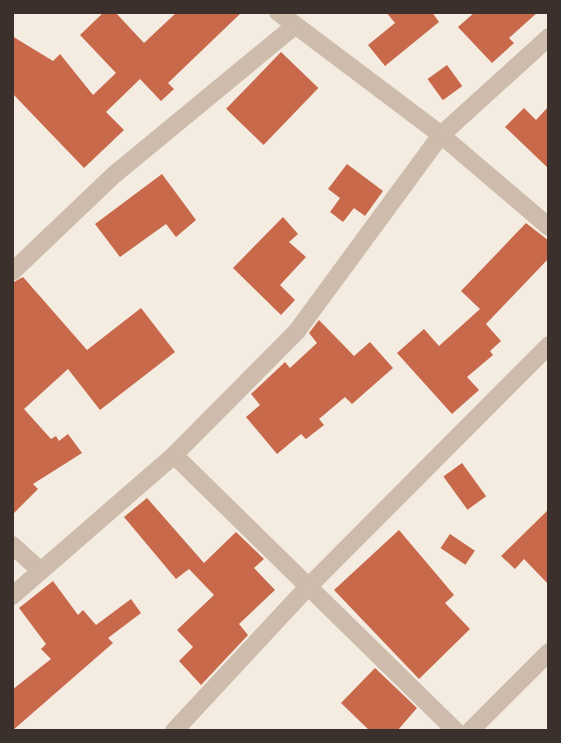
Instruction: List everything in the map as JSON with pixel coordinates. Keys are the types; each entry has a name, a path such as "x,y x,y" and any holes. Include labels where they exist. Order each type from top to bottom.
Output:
{"street":[{"path":"278,12 441,135 549,227"},
{"path":"12,272 123,168 296,25"},
{"path":"12,596 174,455 310,316 441,135 549,37"},
{"path":"174,731 307,588 549,345"},
{"path":"174,455 456,731"},
{"path":"12,545 41,571"},
{"path":"470,731 549,652"}],"building":[{"path":"104,12 115,12 144,43 177,12 242,12 168,83 174,89 161,101 140,79 106,112 124,130 84,168 12,93 12,36 53,61 60,54 93,95 116,73 80,35"},
{"path":"386,12 432,12 439,22 385,66 368,45 395,23"},
{"path":"475,12 538,12 509,38 514,43 492,63 458,27"},
{"path":"281,52 318,88 264,145 226,109"},
{"path":"447,65 462,86 443,100 428,79"},
{"path":"549,106 549,169 505,127 524,108 536,120"},
{"path":"347,164 383,191 365,216 354,208 343,222 330,212 340,198 328,189"},
{"path":"162,174 196,220 176,237 166,224 120,257 95,224"},
{"path":"283,217 298,234 289,242 306,257 280,285 295,300 281,315 233,268"},
{"path":"526,223 549,241 549,258 486,324 501,341 490,351 493,355 467,377 479,390 452,414 397,353 424,329 439,346 480,309 461,291"},
{"path":"23,277 87,350 141,308 175,352 100,410 68,369 24,409 51,439 56,436 59,441 68,434 82,453 33,484 38,489 12,515 12,283"},
{"path":"319,320 354,356 370,342 393,368 352,404 345,397 319,419 324,425 306,439 301,434 277,454 246,417 260,405 251,394 285,362 290,368 317,343 309,333"},
{"path":"462,463 486,496 467,510 443,477"},
{"path":"147,498 204,563 236,532 264,559 254,568 275,590 239,624 248,635 201,685 179,661 193,647 177,630 214,595 189,569 176,579 124,517"},
{"path":"549,509 549,585 524,559 515,569 501,556"},
{"path":"399,530 454,595 445,603 470,629 419,679 334,590"},
{"path":"450,534 475,551 465,565 440,548"},
{"path":"53,581 78,615 83,610 96,625 131,599 141,613 108,638 113,643 12,731 12,690 51,659 41,649 46,644 19,608"},
{"path":"375,668 417,708 397,731 370,731 341,703"}]}
